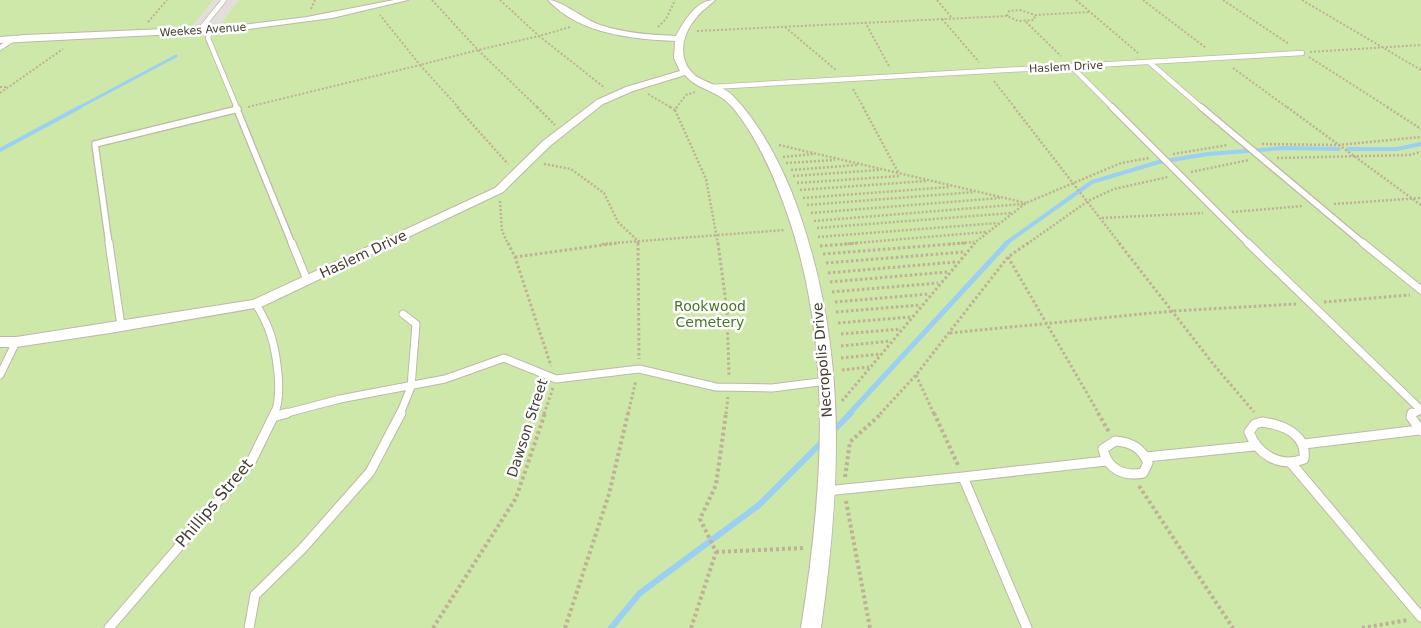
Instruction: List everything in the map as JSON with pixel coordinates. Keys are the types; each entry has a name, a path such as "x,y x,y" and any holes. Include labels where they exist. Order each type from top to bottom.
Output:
{"street":[{"name":"Weekes Avenue","path":"0,40 83,34 210,31 306,19 404,0"},
{"path":"552,0 576,18 613,33 647,38 680,36"},
{"path":"686,72 680,54 680,36 691,17 711,0"},
{"name":"Necropolis Drive","path":"686,72 697,81 729,97 760,144 785,192 799,229 816,298 827,381 828,456 835,490 822,547 812,628"},
{"name":"Haslem Drive","path":"0,342 16,342 256,304 499,190 526,161 601,102 636,88 686,72"}],"lane":[{"path":"199,31 224,0"},
{"path":"210,31 208,38 307,280"},
{"path":"0,48 15,38"},
{"name":"Haslem Drive","path":"711,87 1302,53"},
{"path":"1149,62 1259,158 1421,290"},
{"path":"1071,66 1309,304 1421,410 1412,413 1411,417 1420,430 1304,444"},
{"path":"121,326 95,144 238,109"},
{"name":"Phillips Street","path":"108,628 250,464 273,417 278,406 277,366 268,326 256,304"},
{"path":"249,628 255,595 302,549 370,472 396,425 411,387 416,353 416,324 402,314"},
{"path":"0,375 16,342"},
{"path":"273,417 340,399 445,379 504,358 556,379 639,368 716,387 730,388 772,388 827,381"},
{"path":"1262,422 1285,428 1299,437 1306,451 1304,459 1291,463 1272,458 1254,446 1249,432 1255,424 1262,422"},
{"path":"1115,441 1135,446 1146,457 1147,469 1143,473 1131,475 1116,470 1106,461 1103,449 1109,443 1115,441"},
{"path":"1146,457 1254,446"},
{"path":"835,490 1106,461"},
{"path":"1291,463 1421,617"},
{"path":"963,477 1026,628"}],"path":[{"path":"137,33 167,0"},
{"path":"432,0 478,50 562,132"},
{"path":"500,0 539,36 615,96"},
{"path":"647,38 666,19 675,0"},
{"path":"937,0 952,18"},
{"path":"1076,0 1149,62"},
{"path":"1143,0 1421,205"},
{"path":"1223,0 1421,130"},
{"path":"1302,0 1421,70"},
{"path":"373,7 420,65 515,172"},
{"path":"1007,16 1007,13 1016,10 1035,15 1090,12"},
{"path":"1026,22 1034,20 1035,15"},
{"path":"680,36 865,22 1007,16 1026,22 1071,66"},
{"path":"942,19 986,71 1262,422"},
{"path":"238,109 539,36 587,22"},
{"path":"865,22 894,77"},
{"path":"785,27 848,80 899,174"},
{"path":"0,93 83,34"},
{"path":"1302,53 1421,46"},
{"path":"0,87 8,87"},
{"path":"675,110 686,95 711,87"},
{"path":"636,88 675,110 706,178 714,217 727,312 730,388 716,485 700,519 716,552 691,628"},
{"path":"828,419 964,252 986,232 1026,203 1075,184 1121,163 1218,146 1243,144 1338,145 1421,137"},
{"path":"760,144 769,143 1026,203"},
{"path":"780,150 795,149"},
{"path":"870,628 835,490 850,442 883,412 916,375 1008,257 1088,201 1114,189 1259,158 1410,155 1421,152"},
{"path":"783,156 816,154"},
{"path":"786,163 838,159"},
{"path":"526,161 571,168 604,193 618,222 638,241 639,368 609,494 565,628"},
{"path":"790,170 860,165"},
{"path":"793,176 882,170"},
{"path":"797,183 905,175"},
{"path":"800,190 929,181"},
{"path":"803,198 953,186"},
{"name":"Dawson Street","path":"433,628 516,498 556,379 515,257 502,231 499,190"},
{"path":"807,205 978,192"},
{"path":"811,213 1003,198"},
{"path":"1101,218 1217,213 1421,198"},
{"path":"814,220 1026,203"},
{"path":"817,228 1012,213"},
{"path":"818,237 999,223"},
{"path":"515,257 638,241 799,229"},
{"path":"820,246 986,232"},
{"path":"823,254 975,242"},
{"path":"826,263 964,252"},
{"path":"1008,257 1115,441"},
{"path":"828,272 956,262"},
{"path":"830,282 948,272"},
{"path":"832,292 939,283"},
{"path":"835,302 930,294"},
{"path":"950,333 1047,325 1173,311 1309,304 1412,295"},
{"path":"836,312 921,305"},
{"path":"838,323 911,316"},
{"path":"841,334 901,329"},
{"path":"841,346 891,341"},
{"path":"841,358 880,354"},
{"path":"842,370 869,367"},
{"path":"916,375 963,477"},
{"path":"1131,475 1234,628"},
{"path":"716,552 822,547"},
{"path":"1362,628 1411,620"}],"green space":[{"name":"Rookwood Cemetery","path":"0,0 1421,0 1421,628 0,628"}],"shaded area":[{"path":"213,0 239,0 221,24 193,25"}],"waterway":[{"path":"78,108 176,56"},
{"path":"0,150 80,107"},
{"path":"1348,149 1397,149 1421,144"},
{"path":"1005,244 1092,182 1159,162 1208,154 1284,148 1339,149"},
{"path":"849,414 1007,243"},
{"path":"831,433 851,413"},
{"path":"611,628 640,593 759,505 823,441"}]}
